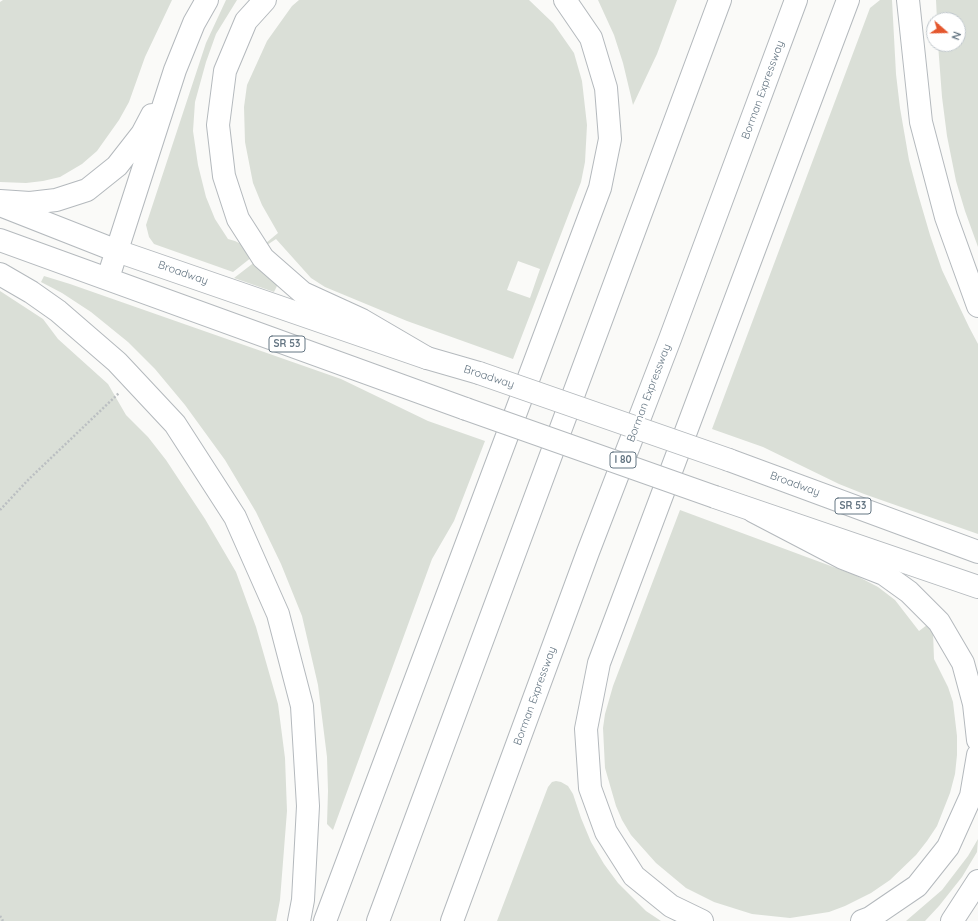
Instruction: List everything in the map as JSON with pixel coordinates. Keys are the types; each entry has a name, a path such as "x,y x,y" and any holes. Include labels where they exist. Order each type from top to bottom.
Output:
{"main road":[{"path":"108,278 175,70 194,23 207,0"},
{"path":"265,0 246,22 225,71 218,125 224,176 238,219 262,258 303,293 362,320 427,358"},
{"path":"325,921 600,188 610,140 606,88 591,38 565,0"},
{"path":"378,921 720,0"},
{"name":"Borman Expressway","path":"452,921 588,552 670,339 796,0"},
{"path":"702,921 671,906 634,876 606,832 590,788 586,729 599,663 848,0"},
{"path":"908,0 921,122 946,217 978,306"},
{"path":"0,201 30,203 56,200 87,190 117,166 142,134 175,70"},
{"name":"Broadway","path":"0,205 117,251 427,358 479,372 729,460 978,552"},
{"name":"SR 53","path":"0,240 715,498 978,587"},
{"path":"0,274 31,292 58,311 117,362 175,424 235,517 278,614 302,706 308,806 302,900 299,921"},
{"path":"753,511 843,558 884,574 909,592 939,622 963,663 974,704 978,740"},
{"path":"862,921 870,918 917,886 948,847 971,796 978,755"},
{"path":"952,921 978,881"}],"path":[{"path":"0,510 29,479 133,379"},
{"path":"0,916 3,921"}],"shaded area":[{"path":"3,0 172,0 145,57 129,102 119,120 97,151 82,164 60,177 26,183 0,182 0,2"},
{"path":"226,0 237,0 216,34 206,62 195,102 193,131 198,165 206,197 215,219 228,239 243,245 252,257 233,272 154,244 149,237 146,225 206,43"},
{"path":"299,0 529,0 553,23 574,53 582,81 587,125 585,162 581,182 513,359 407,321 325,287 311,278 276,239 267,245 266,243 278,233 262,205 253,183 245,142 244,107 247,85 267,41 292,6","holes":["518,261 540,269 530,298 507,290"]},
{"path":"598,0 677,0 657,54 633,105 623,63 614,35"},
{"path":"880,0 892,0 896,74 900,108 909,160 918,194 942,270 978,344 978,534 864,494 839,484 763,447 712,429 870,8"},
{"path":"936,0 978,0 978,247 956,181 947,136 939,52 966,52 966,12 937,12"},
{"path":"256,261 278,284 274,292 234,278"},
{"path":"44,276 341,379 428,421 485,441 454,521 432,559 333,830 327,824 327,757 318,685 302,616 281,564 256,512 225,460 185,405 155,369 128,342 91,312 62,293 41,282"},
{"path":"0,291 43,319 58,339 108,384 126,415 148,437 166,460 205,519 236,572 256,627 278,704 285,758 287,811 280,900 276,921 0,921"},
{"path":"680,510 855,575 878,587 895,600 919,631 927,625 933,632 934,659 948,687 953,702 957,736 955,774 950,793 937,826 916,855 890,880 871,893 845,906 829,912 790,918 752,914 714,902 686,888 656,863 631,835 616,806 605,768 603,728 605,714 613,686"},
{"path":"556,781 568,786 573,794 591,842 604,864 618,883 646,911 661,921 497,921 548,787 552,782"},
{"path":"978,839 977,852 962,877 939,906 925,921 906,921 942,890 968,856"}]}
